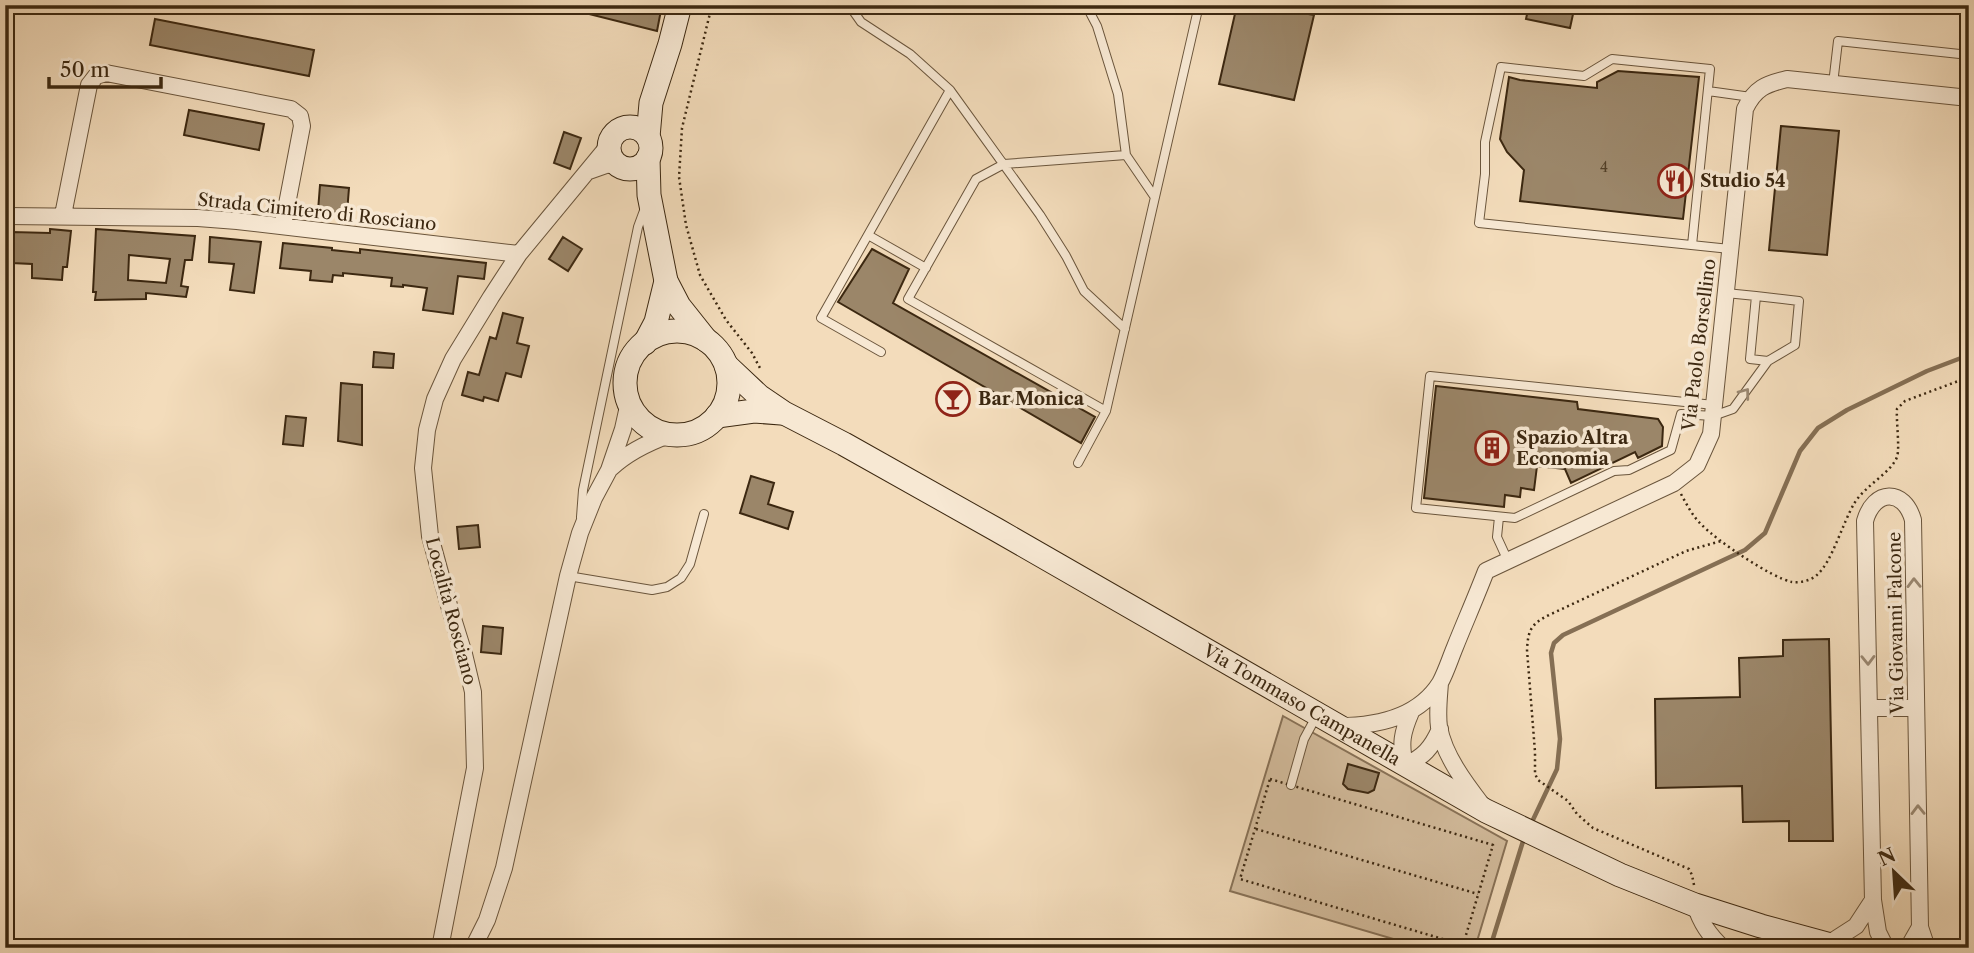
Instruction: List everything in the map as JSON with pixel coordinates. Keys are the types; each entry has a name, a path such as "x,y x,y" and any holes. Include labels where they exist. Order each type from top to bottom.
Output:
{"main road":[{"path":"680,5 651,103 642,114 629,150 649,195 666,281 679,306 721,355 726,365 729,387 723,407 717,416 700,430 668,435 649,427 640,420 629,402 625,380 637,350 654,337 675,332 696,335 706,340"},
{"path":"645,343 656,322 666,281"},
{"name":"Via Tommaso Campanella","path":"726,365 750,389 784,413 997,530 1486,811 1620,875 1695,894 1761,926 1835,946"},
{"name":"Via Tommaso Campanella","path":"717,416 754,411 784,413"}],"street":[{"path":"63,215 89,85 96,76 106,73 291,109 300,116 302,126 283,225"},
{"path":"1751,97 1767,84 1787,79 1969,98"},
{"name":"Via Paolo Borsellino","path":"1327,721 1365,726 1411,712 1440,682 1486,571 1674,482 1697,465 1711,434 1745,109 1751,97"},
{"path":"519,254 587,172 629,150"},
{"name":"Strada Cimitero di Rosciano","path":"5,216 198,218 283,225 519,254"},
{"name":"Località Rosciano","path":"440,948 475,768 474,717 473,692 464,654 430,536 423,468 426,429 435,399 453,359 519,254"},
{"path":"473,948 487,920 504,868 568,576 580,533 609,470 629,402"},
{"path":"609,470 622,458 647,443 668,435"},
{"name":"Via Giovanni Falcone","path":"1886,948 1878,932 1873,900 1865,521 1868,509 1876,500 1888,496 1900,498 1909,507 1913,520 1920,927 1927,948"},
{"name":"Via Paolo Borsellino","path":"1440,682 1440,729 1455,765 1486,811"},
{"path":"1869,708 1916,708"},
{"name":"Via Paolo Borsellino","path":"1405,766 1401,749 1403,730 1411,712"},
{"path":"1405,766 1420,758 1433,745 1440,729"},
{"path":"1695,894 1700,920 1709,935 1723,948"},
{"path":"1835,946 1856,926 1873,900"},
{"path":"1908,948 1920,927"}],"lane":[{"path":"849,5 861,22 910,54 950,90 1053,235 1084,291 1125,329"},
{"path":"1086,5 1097,26 1118,94 1126,155 1154,196"},
{"path":"1078,463 1106,411 1199,5"},
{"path":"1833,84 1838,41 1969,55"},
{"path":"1692,245 1710,69 1612,59 1584,76 1501,67 1485,142 1485,174 1479,223 1730,249"},
{"path":"881,352 821,318 950,90"},
{"path":"1708,92 1751,97"},
{"path":"1106,411 908,299 976,179 1004,164 1126,155"},
{"path":"580,533 586,476 638,227 649,195"},
{"path":"868,235 926,268"},
{"path":"1714,410 1430,376 1416,508 1515,518 1614,471 1629,470 1671,450 1681,414 1733,409 1769,361 1795,345 1799,300 1726,293"},
{"path":"1756,296 1750,359 1769,361"},
{"path":"568,576 652,590 667,587 681,578 690,564 704,514"},
{"path":"1499,517 1497,537 1508,561"},
{"path":"1291,785 1304,739 1327,721"}],"path":[{"path":"712,5 682,128 679,177 686,225 700,275 726,320 752,354 761,371"},
{"path":"1674,482 1701,525 1721,541 1782,580 1795,583 1807,581 1818,575 1853,504 1863,490 1898,456 1897,409 1905,401 1969,377"},
{"path":"1695,894 1689,869 1593,828 1584,822 1568,801 1538,780 1535,774 1528,634 1535,622 1686,551 1721,541"},
{"path":"1270,779 1493,845 1463,945 1240,880 1256,829 1270,779"},
{"path":"1256,829 1478,894"}],"shaded area":[{"path":"1283,716 1507,841 1475,948 1424,948 1230,891"}],"building":[{"path":"573,5 662,5 657,31 573,10"},
{"path":"1237,5 1258,5 1314,15 1294,100 1219,84"},
{"path":"1529,5 1575,5 1570,28 1526,19"},
{"path":"155,19 314,50 309,76 150,45"},
{"path":"1618,71 1699,77 1683,219 1520,201 1524,170 1507,152 1500,139 1509,77 1597,88 1597,82"},
{"path":"189,110 264,124 259,150 184,135"},
{"path":"1781,126 1839,131 1827,255 1769,250"},
{"path":"564,132 581,138 570,169 554,163"},
{"path":"320,185 349,188 347,213 318,211"},
{"path":"50,229 71,231 67,267 63,267 62,280 32,278 32,264 12,263 12,232 50,233"},
{"path":"96,229 195,236 192,260 185,260 181,286 188,287 186,297 146,293 146,299 95,300 96,292 93,292","holes":["129,255 170,259 166,283 128,280"]},
{"path":"210,237 261,242 254,293 230,290 234,264 209,262"},
{"path":"563,237 582,249 568,271 549,259"},
{"path":"283,243 360,253 360,249 486,263 484,279 458,276 453,314 423,310 427,288 391,286 392,278 343,273 343,276 333,275 332,282 310,280 311,271 280,268"},
{"path":"872,249 909,269 893,303 1095,417 1081,443 838,302"},
{"path":"503,313 523,318 517,343 529,346 521,377 506,373 498,401 484,397 483,401 462,395 468,372 479,375 490,337 496,339"},
{"path":"374,352 394,354 393,368 373,367"},
{"path":"341,383 362,385 362,445 338,441"},
{"name":"Spazio Altra Economia","path":"1436,386 1577,402 1578,409 1658,419 1663,427 1662,446 1638,458 1635,452 1571,483 1565,469 1537,466 1534,490 1521,488 1520,497 1505,495 1504,507 1424,498"},
{"path":"286,416 306,418 303,446 283,444"},
{"path":"751,476 774,483 768,504 793,512 788,529 740,513"},
{"path":"478,525 480,547 459,549 457,527"},
{"path":"483,626 503,628 501,654 481,652"},
{"path":"1829,639 1833,841 1789,841 1789,821 1743,822 1742,786 1656,788 1655,699 1740,697 1739,658 1783,656 1783,640"},
{"path":"1348,764 1379,773 1374,790 1368,793 1348,789 1343,784"}],"waterway":[{"path":"1531,824 1557,769 1560,739 1551,653 1554,643 1563,635 1745,550 1765,533 1800,451 1818,428 1847,410 1927,371 1969,355"},
{"path":"1490,948 1524,838"}],"place":[{"name":"Studio 54","path":"1675,181"},
{"name":"Bar Monica","path":"953,399"},
{"name":"Spazio Altra Economia","path":"1492,448"}]}
